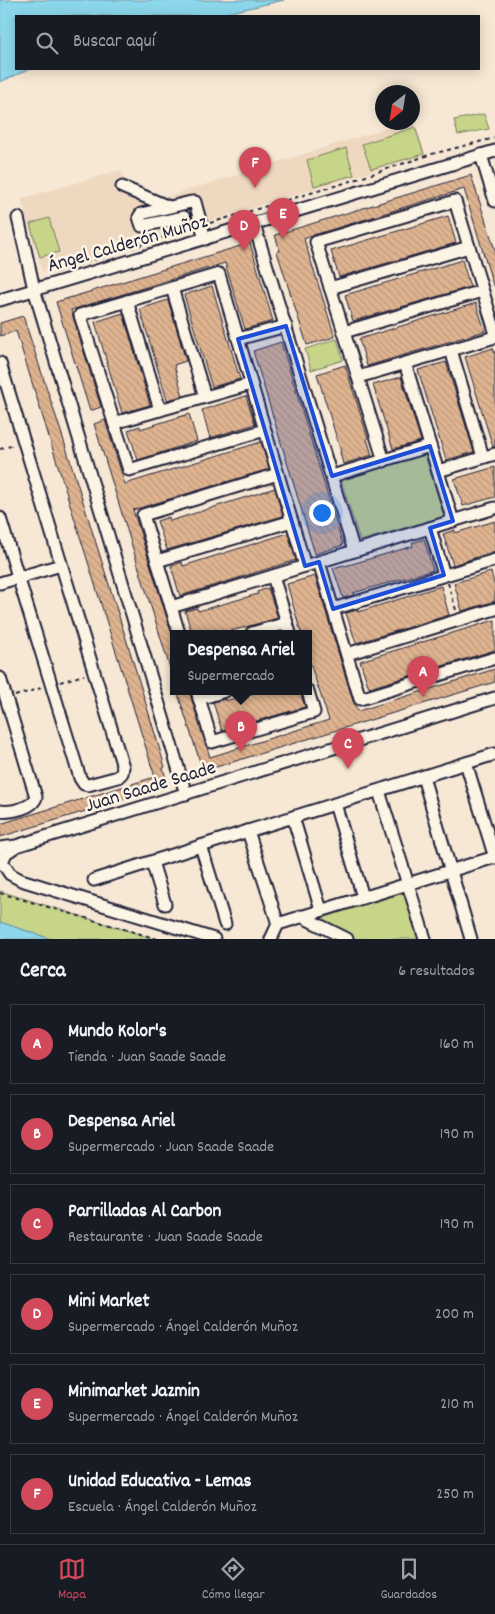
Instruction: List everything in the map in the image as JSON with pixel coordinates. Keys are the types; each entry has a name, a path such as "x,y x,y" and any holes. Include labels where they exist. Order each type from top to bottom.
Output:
{"street":[{"name":"Ángel Calderón Muñoz","path":"0,300 495,151"},
{"path":"481,155 495,201"},
{"path":"122,187 168,208"},
{"path":"184,217 144,226 140,225 140,215 195,202 206,238"},
{"path":"384,461 316,242 455,202 495,331"},
{"path":"18,218 34,289 186,794"},
{"path":"254,224 354,551"},
{"path":"330,288 469,247"},
{"path":"265,430 130,470 80,315 219,274 306,566"},
{"path":"172,288 206,397"},
{"path":"344,332 482,291"},
{"path":"127,301 160,410"},
{"path":"238,339 286,326"},
{"path":"358,377 495,337"},
{"path":"451,350 483,457"},
{"path":"0,363 123,767 122,773 118,777 88,785 84,784 80,778 0,518"},
{"path":"405,363 453,521"},
{"path":"114,423 251,384"},
{"path":"332,476 430,446"},
{"path":"438,471 495,454"},
{"path":"178,630 142,515 278,474"},
{"path":"171,607 495,508"},
{"path":"157,561 292,521"},
{"path":"430,528 445,575"},
{"path":"333,609 495,560"},
{"path":"319,562 360,698 495,658"},
{"path":"0,583 61,564"},
{"path":"273,576 289,628 274,630"},
{"path":"347,654 495,609"},
{"path":"0,678 36,797 30,805 5,812 0,811"},
{"path":"198,695 212,742 314,712 309,695"},
{"name":"Juan Saade Saade","path":"0,848 16,846 495,698"},
{"path":"94,880 495,754"},
{"path":"278,924 495,857 466,763"},
{"path":"423,777 471,939"},
{"path":"379,790 425,939"},
{"path":"335,804 363,898"},
{"path":"293,817 321,910"},
{"path":"248,832 278,924 271,939"},
{"path":"16,846 6,853 1,862 10,874 21,880"},
{"path":"201,846 225,924"},
{"path":"152,862 165,904"},
{"path":"0,878 21,880 214,939"},
{"path":"301,916 348,939"}],"path":[{"path":"50,274 348,182 432,154 495,138"},
{"path":"0,449 24,442"},
{"path":"445,575 459,620"},
{"path":"0,893 158,939"}],"highlighted area":[{"path":"286,326 332,476 430,446 453,521 430,528 444,575 333,609 319,562 305,566 238,339"}],"shaded area":[{"path":"381,130 418,130 426,155 42,272 21,199 120,170 126,180 166,197"}],"green space":[{"path":"484,114 489,129 458,135 454,120"},
{"path":"406,130 416,130 424,154 371,169 362,144"},
{"path":"346,148 354,175 314,186 307,160"},
{"path":"49,218 59,252 40,257 30,224"},
{"path":"337,339 343,360 311,370 305,349"},
{"path":"425,455 444,516 360,541 341,480"},
{"path":"0,891 154,939 51,939 0,922"},
{"path":"407,892 421,939 356,939 319,922 318,918"}],"water":[{"path":"0,0 284,0 218,15 15,15 15,70 28,70 0,82"},
{"path":"0,922 51,939 0,939"}],"building":[{"path":"471,175 495,250 495,285 493,285 464,189 314,235 304,239 335,337 307,345 277,252 280,251 275,235"},
{"path":"448,216 456,243 339,277 331,251"},
{"path":"250,243 273,321 245,329 225,263 71,310 101,407 90,411 56,302"},
{"path":"462,260 470,287 353,321 345,295"},
{"path":"212,286 240,379 212,387 184,295"},
{"path":"168,300 186,361 174,365 183,396 167,400 140,309"},
{"path":"476,303 485,331 367,366 359,339"},
{"path":"123,313 150,405 122,413 95,322"},
{"path":"23,316 133,661 165,767 163,768 168,786 0,837 0,824 155,777 16,331 0,336 0,323"},
{"path":"281,342 343,545 315,554 253,351"},
{"path":"493,348 495,354 495,447 493,447 465,357"},
{"path":"446,362 474,452 446,460 418,370"},
{"path":"345,365 372,455 343,464 317,374"},
{"path":"401,377 421,441 393,449 373,385"},
{"path":"246,396 255,424 210,438 202,410"},
{"path":"189,414 197,441 138,460 128,430 140,426 140,429"},
{"path":"105,420 125,484 261,442 269,469 133,510 171,630 170,668 94,424"},
{"path":"495,467 495,497 463,506 454,479"},
{"path":"275,488 283,516 167,550 157,521 169,517 170,521"},
{"path":"495,521 495,551 453,565 443,534 455,530 455,533"},
{"path":"288,533 296,560 180,596 171,566 182,562 183,566"},
{"path":"424,539 433,570 353,593 354,595 343,598 333,568 413,546 412,543"},
{"path":"491,572 495,587 495,601 462,611 454,583"},
{"path":"315,576 353,701 358,711 495,669 495,682 203,771 178,695 190,695 210,757 329,720 312,669 312,630 300,630 287,584"},
{"path":"441,586 449,615 356,643 346,613 358,610 358,612"},
{"path":"268,588 278,618 235,630 191,630 185,611 197,608 198,611 258,594 257,592"},
{"path":"495,620 495,650 369,688 360,661"},
{"path":"247,695 301,695 305,707 222,731 213,702 225,699 225,701"}],"place":[{"name":"Unidad Educativa - Lemas","path":"255,188"},
{"name":"Minimarket Jazmin","path":"283,239"},
{"name":"Mini Market","path":"244,251"},
{"name":"Mundo Kolor's","path":"423,697"},
{"name":"Despensa Ariel","path":"241,752"},
{"name":"Parrilladas Al Carbon","path":"348,769"}]}
